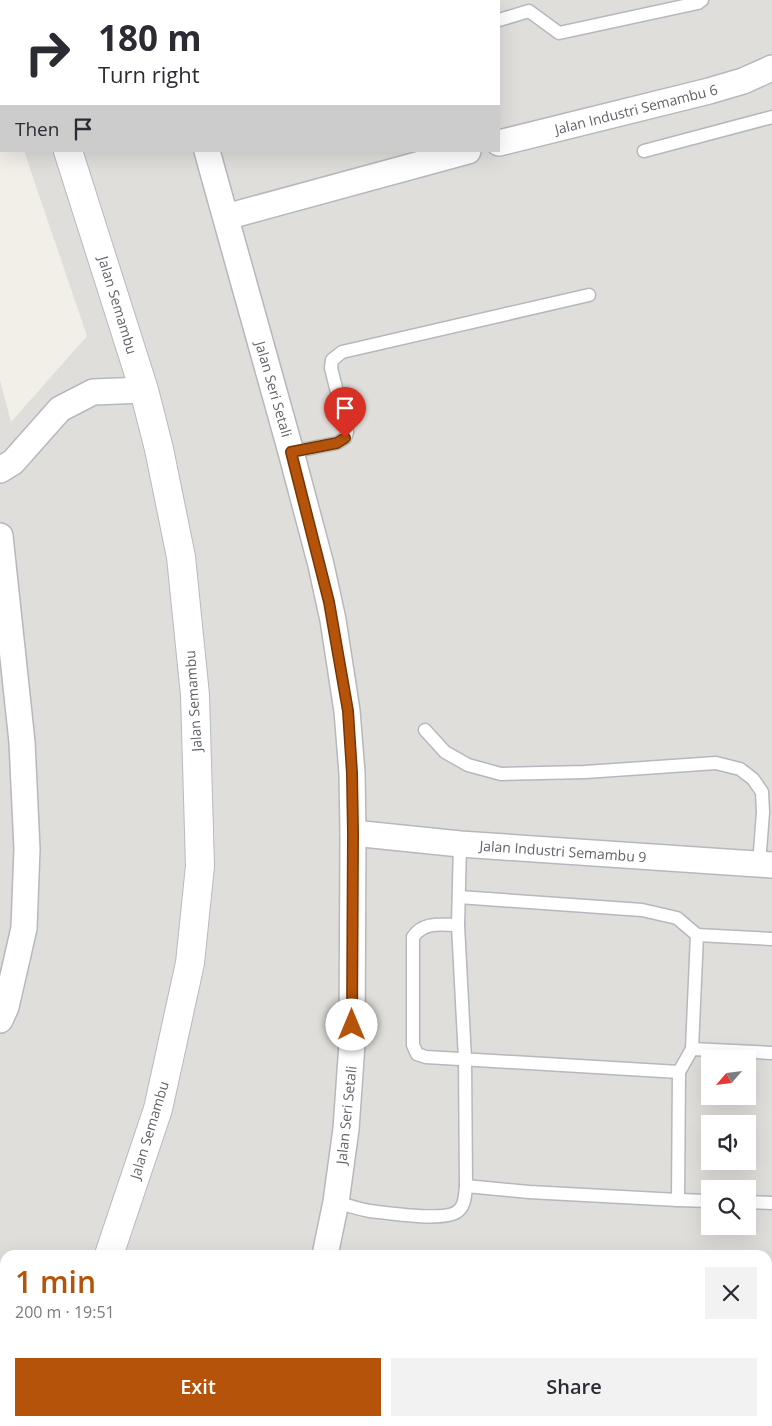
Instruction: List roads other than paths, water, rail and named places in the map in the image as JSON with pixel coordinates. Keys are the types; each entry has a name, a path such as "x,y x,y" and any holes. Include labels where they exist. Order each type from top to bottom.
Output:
{"main road":[{"name":"Jalan Semambu","path":"68,152 144,390 159,449 181,557 195,695 200,866 190,963 158,1109 111,1250"}],"street":[{"name":"Jalan Industri Semambu 6","path":"500,144 709,91 743,81 772,68"},
{"name":"Jalan Seri Setali","path":"206,152 226,216 321,565 348,711 353,833 352,1044 346,1129 336,1202 326,1250"},
{"path":"226,216 464,152"},
{"path":"0,470 13,462 60,409 93,392 144,390"},
{"path":"0,536 3,595 22,742 27,849 24,928 6,1007 0,1020"},
{"name":"Jalan Industri Semambu 9","path":"353,833 460,844 766,865"}],"lane":[{"path":"500,20 529,12 559,33 698,3 702,0"},
{"path":"644,151 772,117"},
{"path":"291,452 337,443 345,438 347,432 331,368 332,360 342,352 588,295"},
{"path":"424,730 445,752 468,765 501,774 585,772 716,763 740,769 753,778 762,792 766,865"},
{"path":"336,1202 369,1210 425,1216 442,1216 455,1213 464,1204 466,1186 465,1060 458,925 460,844"},
{"path":"459,897 642,910 677,918 697,935 772,939"},
{"path":"458,925 428,925 418,929 413,937 413,1044 417,1054 426,1057 465,1060 679,1072"},
{"path":"678,1200 679,1072 692,1049 697,935"},
{"path":"692,1049 772,1053"},
{"path":"466,1186 548,1193 701,1201"},
{"path":"756,1202 772,1203"}]}
